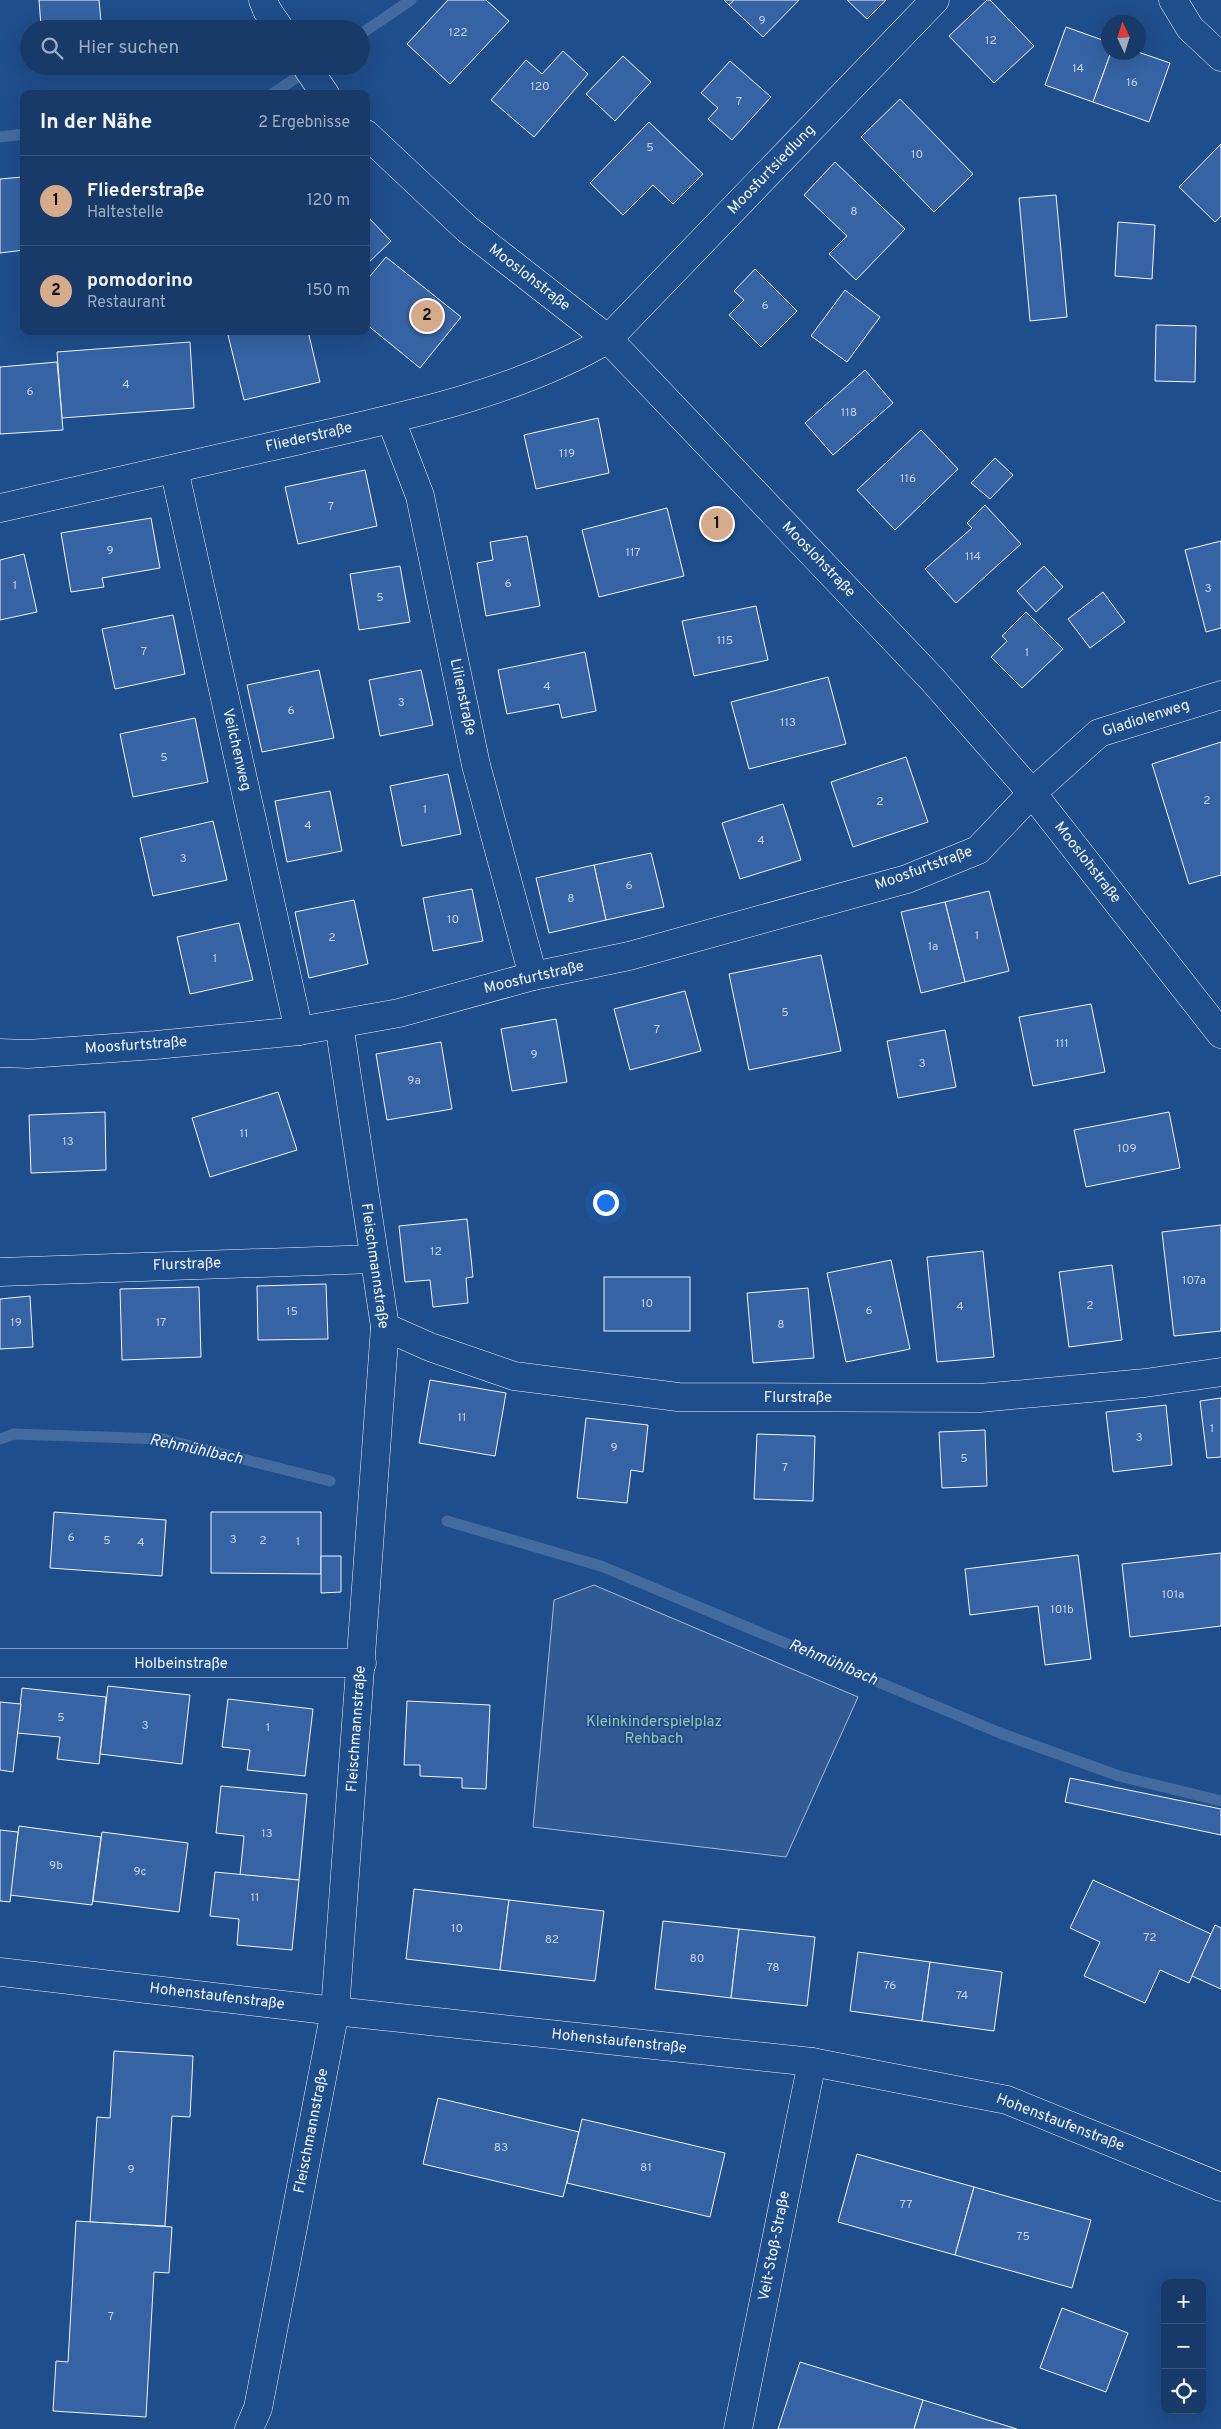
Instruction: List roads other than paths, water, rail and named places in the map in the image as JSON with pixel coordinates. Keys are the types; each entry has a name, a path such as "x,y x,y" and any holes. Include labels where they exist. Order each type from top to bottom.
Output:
{"street":[{"name":"Moosfurtsiedlung","path":"608,340 936,0"},
{"path":"1173,0 1190,28 1221,57"},
{"path":"312,75 323,90"},
{"name":"Mooslohstraße","path":"370,138 467,229 608,340 932,679 1032,793 1221,1034"},
{"name":"Fliederstraße","path":"0,508 391,420 536,376 575,359 608,340"},
{"name":"Lilienstraße","path":"391,420 420,496 476,765 533,976"},
{"name":"Veilchenweg","path":"174,469 299,1031"},
{"name":"Gladiolenweg","path":"1032,793 1099,733 1221,695"},
{"name":"Moosfurtstraße","path":"0,1053 28,1054 156,1045 299,1031 398,1013 533,976 629,956 908,879 978,850 1032,793"},
{"name":"Fleischmannstraße","path":"249,2429 258,2408 335,2011 362,1663 385,1327 339,1024"},
{"name":"Flurstraße","path":"0,1272 374,1259"},
{"name":"Flurstraße","path":"385,1327 430,1346 514,1376 678,1397 980,1398 1146,1382 1221,1372"},
{"name":"Holbeinstraße","path":"0,1663 362,1663"},
{"name":"Hohenstaufenstraße","path":"0,1972 335,2011 812,2062 1007,2100 1221,2187"},
{"name":"Veit-Stoß-Straße","path":"738,2429 812,2062"}],"waterway":[{"path":"370,28 411,0"},
{"path":"278,90 300,75"},
{"path":"0,137 20,134"},
{"name":"Rehmühlbach","path":"0,1439 14,1434 163,1439 330,1481"},
{"name":"Rehmühlbach","path":"447,1521 601,1566 1000,1733 1119,1776 1221,1801"}],"place":[{"name":"pomodorino","path":"427,316"},
{"name":"Fliederstraße","path":"717,524"}],"park label":[{"name":"Kleinkinderspielplaz Rehbach","path":"654,1730"}]}
